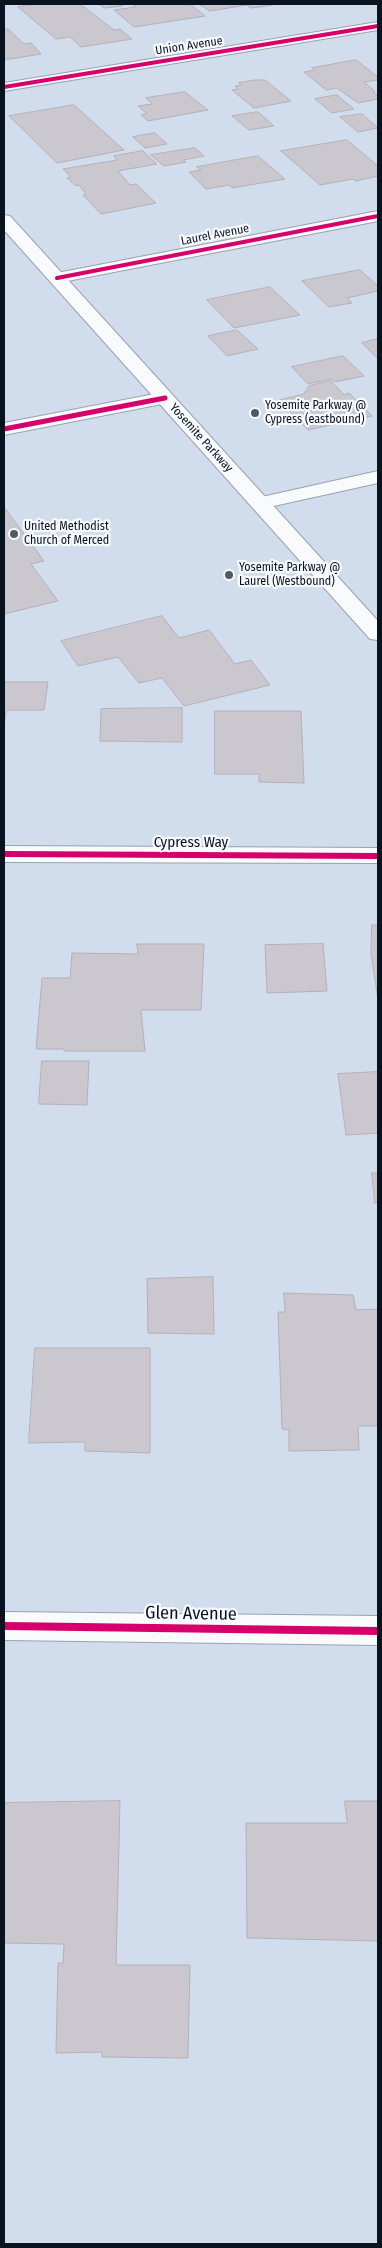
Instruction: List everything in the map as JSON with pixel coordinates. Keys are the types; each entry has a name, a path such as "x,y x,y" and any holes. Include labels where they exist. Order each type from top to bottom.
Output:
{"street":[{"name":"Union Avenue","path":"4,87 378,26"},
{"name":"Laurel Avenue","path":"57,278 378,216"},
{"name":"Yosemite Parkway","path":"4,220 378,634"},
{"path":"4,429 165,398"},
{"path":"260,503 378,477"},
{"name":"Cypress Way","path":"4,854 378,856"},
{"name":"Glen Avenue","path":"4,1626 378,1630"}],"building":[{"path":"37,4 80,4 114,30 120,29 132,39 81,47 70,37 56,39 18,7"},
{"path":"99,4 121,4 123,6 105,8"},
{"path":"133,4 190,4 205,16 134,27 114,10 136,7"},
{"path":"199,4 277,4 250,8 247,5 210,11"},
{"path":"4,29 8,29 24,44 31,43 41,54 4,60"},
{"path":"356,60 378,77 378,80 364,82 375,91 373,92 378,96 378,99 358,103 337,88 326,90 304,72 315,70 312,68"},
{"path":"265,80 291,101 254,108 232,90 238,89 235,86 241,85 239,83"},
{"path":"185,92 208,110 148,121 141,115 147,114 138,106 152,104 146,98"},
{"path":"337,95 354,109 332,113 315,99"},
{"path":"74,105 124,150 57,163 9,116"},
{"path":"258,112 274,126 249,130 232,116"},
{"path":"362,114 378,128 358,132 340,117"},
{"path":"155,133 167,144 145,148 133,137"},
{"path":"347,140 378,166 378,176 356,181 353,179 320,185 281,151"},
{"path":"195,148 204,156 164,166 151,155"},
{"path":"143,151 157,164 118,171 130,185 136,184 156,203 101,214 83,195 86,194 79,185 76,186 67,178 71,177 63,169 117,160 114,156"},
{"path":"258,156 285,179 232,188 229,185 206,189 189,172 201,170 197,167"},
{"path":"360,270 378,286 378,291 347,298 352,303 329,307 302,281"},
{"path":"270,287 300,315 234,328 207,300"},
{"path":"237,330 258,349 227,356 208,336"},
{"path":"378,339 378,359 362,343"},
{"path":"343,356 364,376 335,382 331,379 308,384 292,367"},
{"path":"331,381 344,395 349,393 372,416 308,430 279,400 304,394 309,386"},
{"name":"United Methodist Church of Merced","path":"4,507 44,561 31,564 58,601 4,614"},
{"path":"162,616 179,638 209,630 235,664 251,660 270,685 184,706 162,678 139,683 118,657 78,666 61,641"},
{"path":"4,682 48,682 44,710 6,710 4,728"},
{"path":"182,708 182,742 100,741 101,709"},
{"path":"215,711 301,711 304,783 259,782 259,774 215,774"},
{"path":"372,925 378,925 378,1000 371,953"},
{"path":"137,944 204,944 201,1010 141,1010 145,1051 36,1049 42,978 70,978 72,953 138,954"},
{"path":"323,944 327,991 267,993 265,945"},
{"path":"42,1061 89,1061 87,1105 39,1104"},
{"path":"378,1072 378,1133 346,1135 338,1074"},
{"path":"372,1173 378,1173 378,1202 375,1203"},
{"path":"213,1277 214,1334 148,1333 147,1279"},
{"path":"284,1293 353,1295 356,1310 378,1309 378,1426 358,1426 359,1450 289,1451 289,1430 282,1429 278,1312 285,1312"},
{"path":"35,1348 150,1348 150,1453 85,1451 85,1442 29,1443"},
{"path":"120,1801 116,1965 190,1965 188,2058 102,2057 102,2052 56,2053 58,1963 63,1963 64,1944 4,1943 4,1803"},
{"path":"345,1801 378,1801 378,1941 247,1938 246,1823 347,1823"}],"cycle path":[{"path":"4,87 378,26"},
{"path":"57,278 378,216"},
{"path":"4,429 165,398"},
{"path":"4,854 378,856"},
{"path":"4,1626 378,1631"}],"place":[{"name":"Yosemite Parkway @ Cypress (eastbound)","path":"255,413"},
{"name":"United Methodist Church of Merced","path":"14,534"},
{"name":"Yosemite Parkway @ Laurel (Westbound)","path":"229,575"}]}
